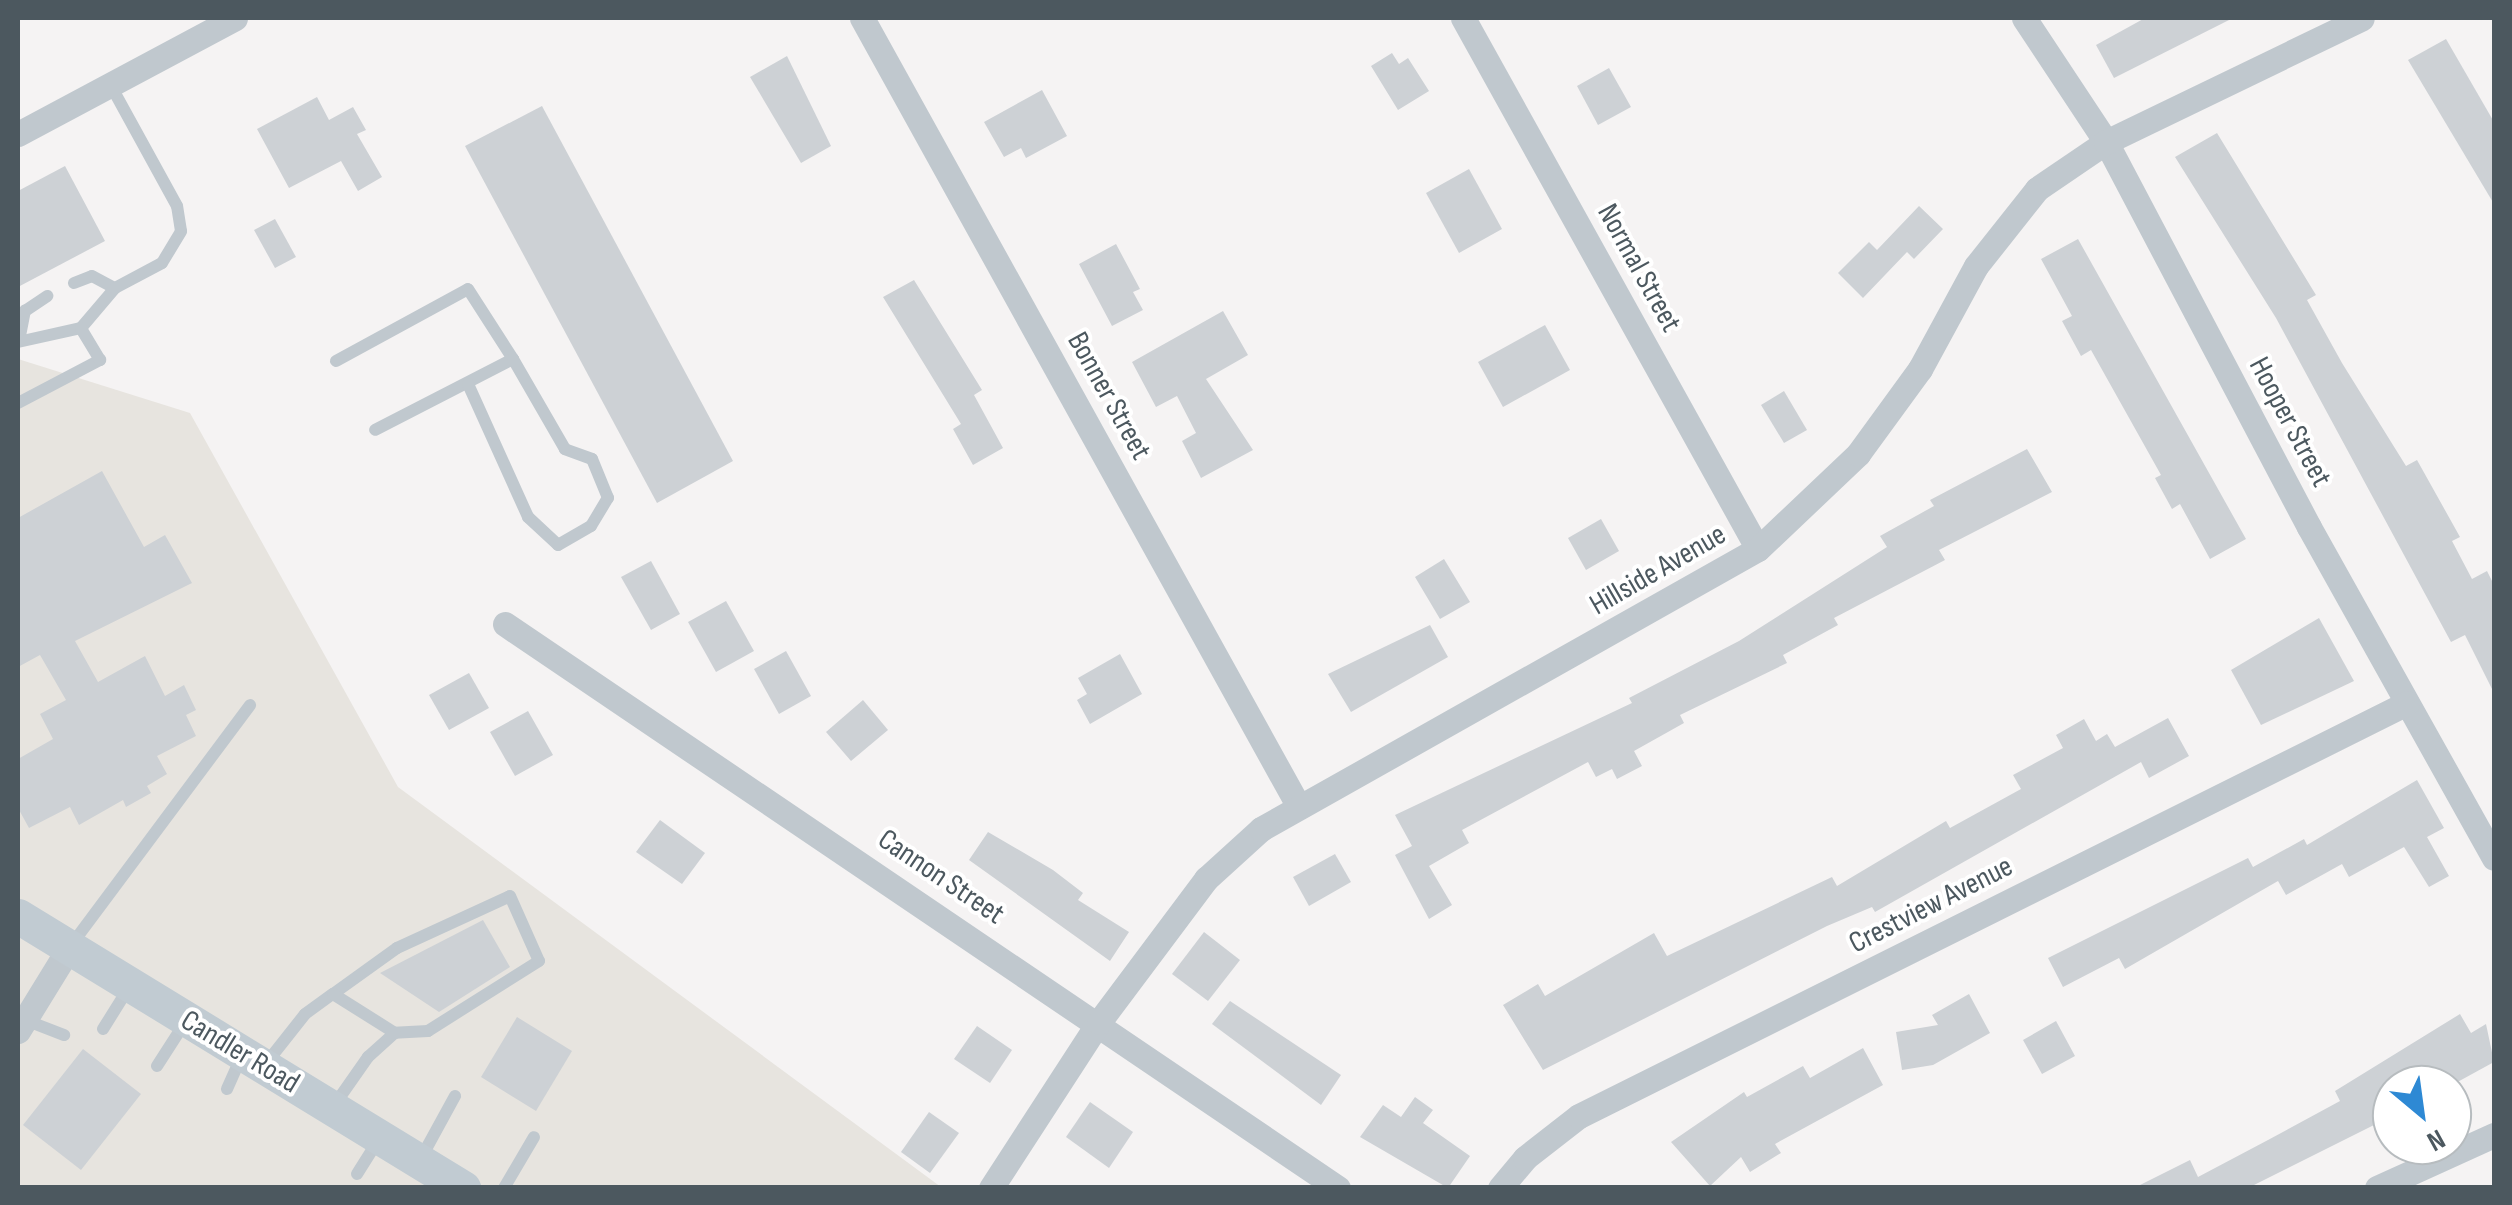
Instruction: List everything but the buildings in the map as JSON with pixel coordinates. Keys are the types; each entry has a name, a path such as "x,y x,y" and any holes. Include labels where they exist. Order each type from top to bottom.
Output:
{"main road":[{"name":"Candler Road","path":"18,916 464,1188"}],"street":[{"path":"18,134 235,18"},
{"name":"Bonner Street","path":"862,18 1298,807"},
{"name":"Normal Street","path":"1462,18 1758,549"},
{"name":"Hooper Street","path":"2024,18 2106,142 2407,704 2494,858"},
{"name":"Hillside Avenue","path":"991,1188 1099,1022 1206,880 1261,829 1758,549 1858,454 1920,369 1976,266 2037,189 2106,142 2362,18"},
{"name":"Cannon Street","path":"506,624 1099,1022 1338,1188"},
{"name":"Crestview Avenue","path":"1500,1188 1525,1158 1579,1116 2407,704"},
{"path":"20,1022 69,948"},
{"path":"2377,1188 2494,1135"}],"lane":[{"path":"48,296 25,311 18,342 46,341 82,328 115,288 162,262 181,231 177,206 110,84"},
{"path":"74,284 92,276 115,288"},
{"path":"336,361 468,289 566,448 592,459 608,498 592,526 558,545 528,517 468,384"},
{"path":"18,403 100,360 82,328"},
{"path":"375,430 513,359"},
{"path":"69,948 250,705"},
{"path":"228,1088 304,1014 397,948 510,896 539,961 428,1031 395,1033 333,994"},
{"path":"103,1029 130,985"},
{"path":"157,1066 187,1019"},
{"path":"20,1022 64,1035"},
{"path":"332,1108 368,1057 395,1033"},
{"path":"420,1161 454,1096"},
{"path":"356,1174 380,1137"},
{"path":"504,1188 534,1137"}],"shaded area":[{"path":"18,359 190,413 398,787 941,1187 18,1187"}]}
